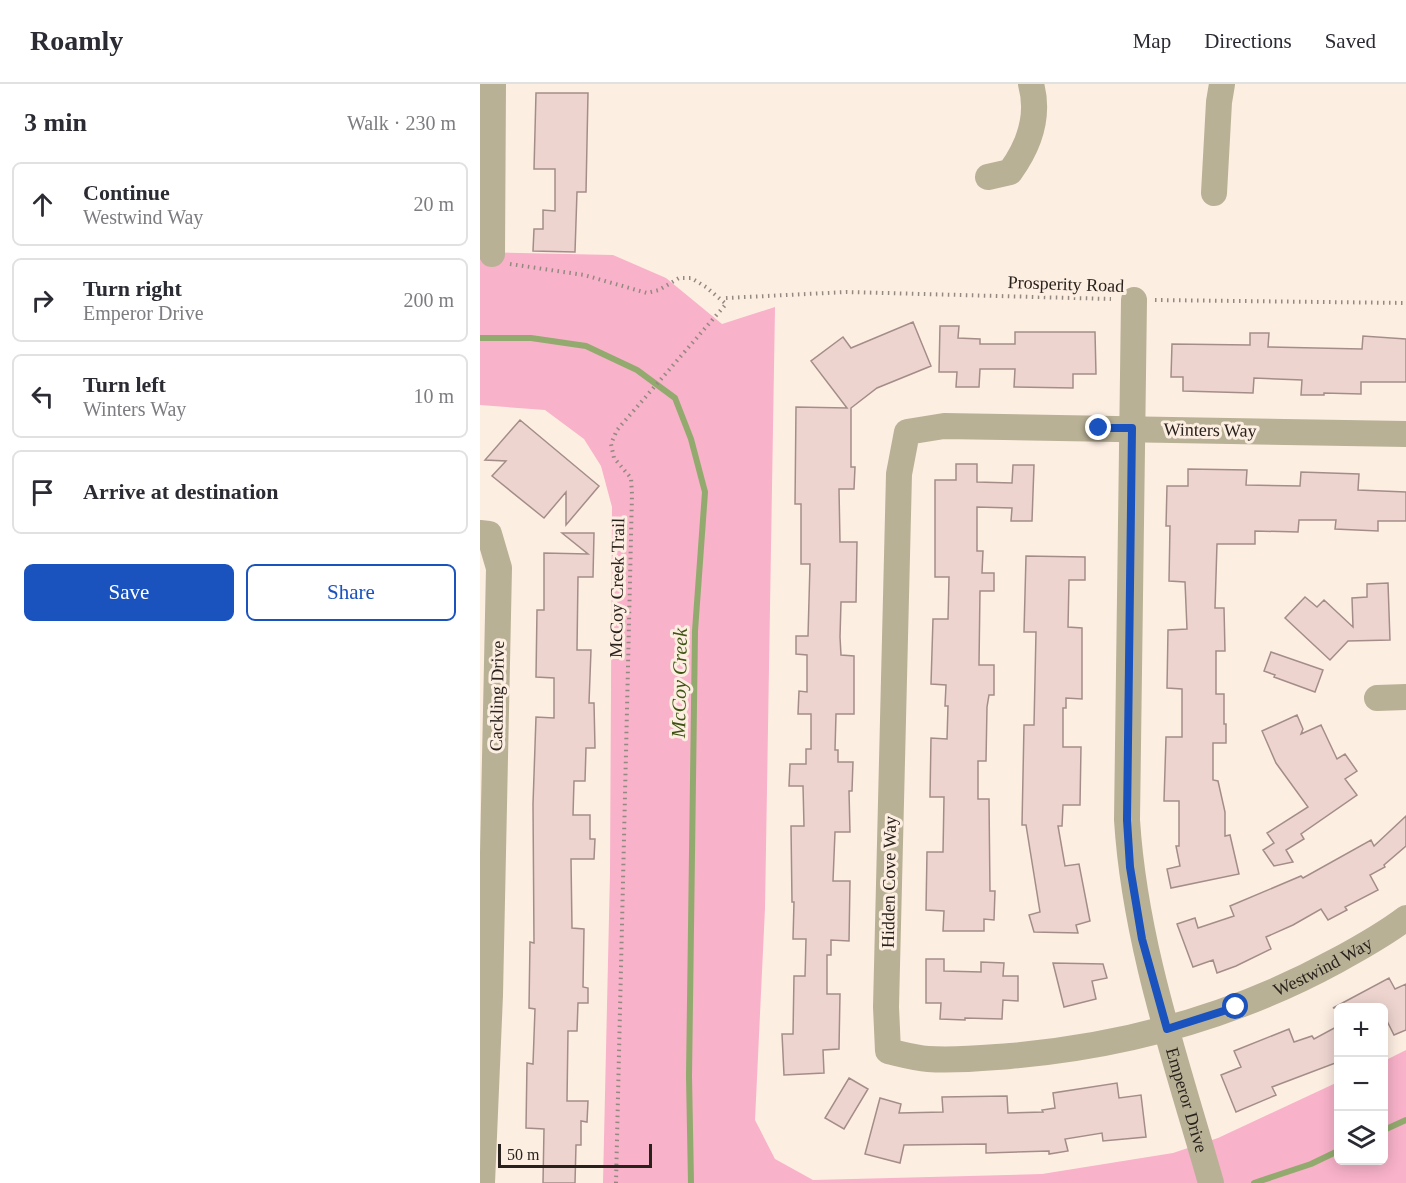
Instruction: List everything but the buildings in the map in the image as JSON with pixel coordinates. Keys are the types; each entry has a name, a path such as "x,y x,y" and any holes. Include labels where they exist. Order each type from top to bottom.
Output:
{"street":[{"path":"493,84 486,129 497,259"},
{"path":"988,177 1010,172 1024,153 1034,122 1034,93 1031,84"},
{"path":"1214,193 1222,84"},
{"name":"Emperor Drive","path":"1134,300 1127,820 1130,867 1142,939 1211,1183"},
{"name":"Winters Way","path":"907,432 944,426 1406,434"},
{"name":"Hidden Cove Way","path":"907,432 899,474 886,1007 888,1051 927,1059 972,1059 1056,1052 1123,1040 1167,1029"},
{"name":"Cackling Drive","path":"482,1183 488,765 498,568 485,533"},
{"path":"1377,698 1406,697"},
{"name":"Westwind Way","path":"1167,1029 1236,1007 1303,979 1353,952 1406,918"}],"path":[{"name":"McCoy Creek Trail","path":"497,259 584,274 647,293 660,290 679,278 691,278 726,304 617,430 611,444 614,458 631,478 633,494 616,1183"},
{"name":"Prosperity Road","path":"726,298 847,292 1134,300 1406,303"}],"shaded area":[{"path":"480,252 613,255 666,278 722,324 775,307 765,908 755,1120 775,1159 813,1180 1042,1174 1173,1153 1218,1138 1334,1084 1334,1165 1388,1165 1388,1059 1406,1050 1406,1183 603,1183 610,873 612,507 601,466 584,439 545,410 480,405"}],"waterway":[{"name":"McCoy Creek","path":"480,338 531,338 586,346 637,370 675,398 691,439 705,492 695,631 689,1076 691,1183"},
{"path":"1388,1128 1406,1120"},
{"path":"1254,1183 1311,1164 1334,1153"}],"route":[{"path":"1099,428 1132,428 1127,820 1130,867 1142,939 1167,1029 1236,1007"}]}
